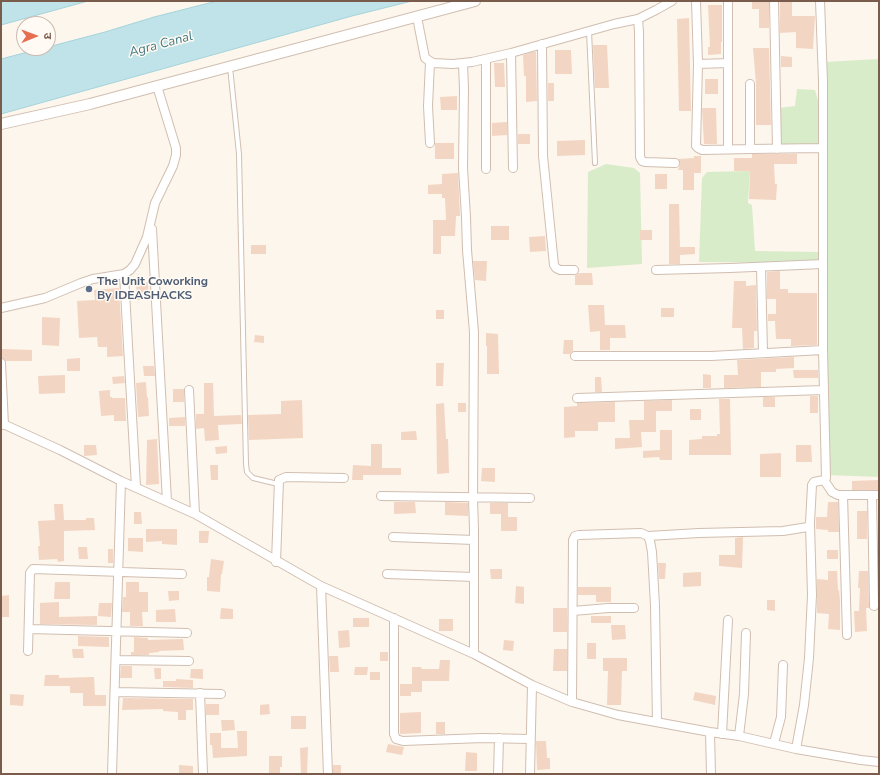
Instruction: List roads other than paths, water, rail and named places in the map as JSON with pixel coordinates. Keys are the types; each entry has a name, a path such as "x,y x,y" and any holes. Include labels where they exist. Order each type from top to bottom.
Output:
{"street":[{"path":"1,124 90,104 475,1"},
{"path":"417,17 425,58 430,62 439,64 463,63 511,53 638,19 672,1"},
{"path":"696,1 698,64 696,146 702,150 822,148"},
{"path":"728,1 728,149"},
{"path":"774,1 777,149"},
{"path":"820,1 823,81 823,350 826,477 824,480"},
{"path":"638,19 640,157 642,161 645,162 675,163"},
{"path":"542,44 542,156 554,265 560,270 574,270"},
{"path":"511,53 512,168"},
{"path":"486,59 486,169"},
{"path":"430,62 428,106 430,143"},
{"path":"463,63 464,94 462,168 474,332 474,654"},
{"path":"698,64 728,63"},
{"path":"750,84 750,149"},
{"path":"1,308 45,298 94,279 124,274 135,264 142,252 147,237 155,203 173,166 176,155 176,148 157,86"},
{"path":"151,220 168,501"},
{"path":"656,270 823,264"},
{"path":"761,267 763,353"},
{"path":"124,274 136,487"},
{"path":"575,356 710,356 823,350"},
{"path":"1,363 2,424 60,450 121,481 195,514 276,562 321,586 474,654 532,684 572,702 618,715 739,736 796,749 879,762"},
{"path":"189,390 195,514"},
{"path":"577,398 824,390"},
{"path":"276,562 278,484 281,478 344,478"},
{"path":"824,480 832,492 838,495 875,495 874,606"},
{"path":"796,749 810,658 812,595 810,524 812,485 814,482 824,480"},
{"path":"112,774 116,692 121,481"},
{"path":"843,495 847,635"},
{"path":"381,496 530,498"},
{"path":"572,702 572,545 575,536 637,532 648,536 783,531 808,526 810,524"},
{"path":"648,536 652,552 655,605 657,722"},
{"path":"394,537 474,540"},
{"path":"28,651 30,573 33,569 182,574"},
{"path":"388,574 474,577"},
{"path":"321,586 328,774"},
{"path":"573,611 608,608 634,608"},
{"path":"394,618 394,734 396,739 403,741 499,738 530,739"},
{"path":"722,734 728,620"},
{"path":"29,628 187,633"},
{"path":"739,736 744,694 746,632"},
{"path":"116,660 189,661"},
{"path":"774,743 781,717 783,665"},
{"path":"530,774 532,684"},
{"path":"116,692 221,694"},
{"path":"200,693 203,774"},
{"path":"710,732 711,774"},
{"path":"498,774 499,738"}],"lane":[{"path":"589,31 594,163"},
{"path":"230,67 239,154 246,464 247,472 253,478 278,484"}],"water":[{"path":"1,1 88,1 34,16 16,16 16,21 1,25"},
{"name":"Agra Canal","path":"217,1 412,1 352,16 1,114 1,59 16,55 56,56 56,45"}],"place":[{"name":"The Unit Coworking By IDEASHACKS","path":"89,289"}]}
